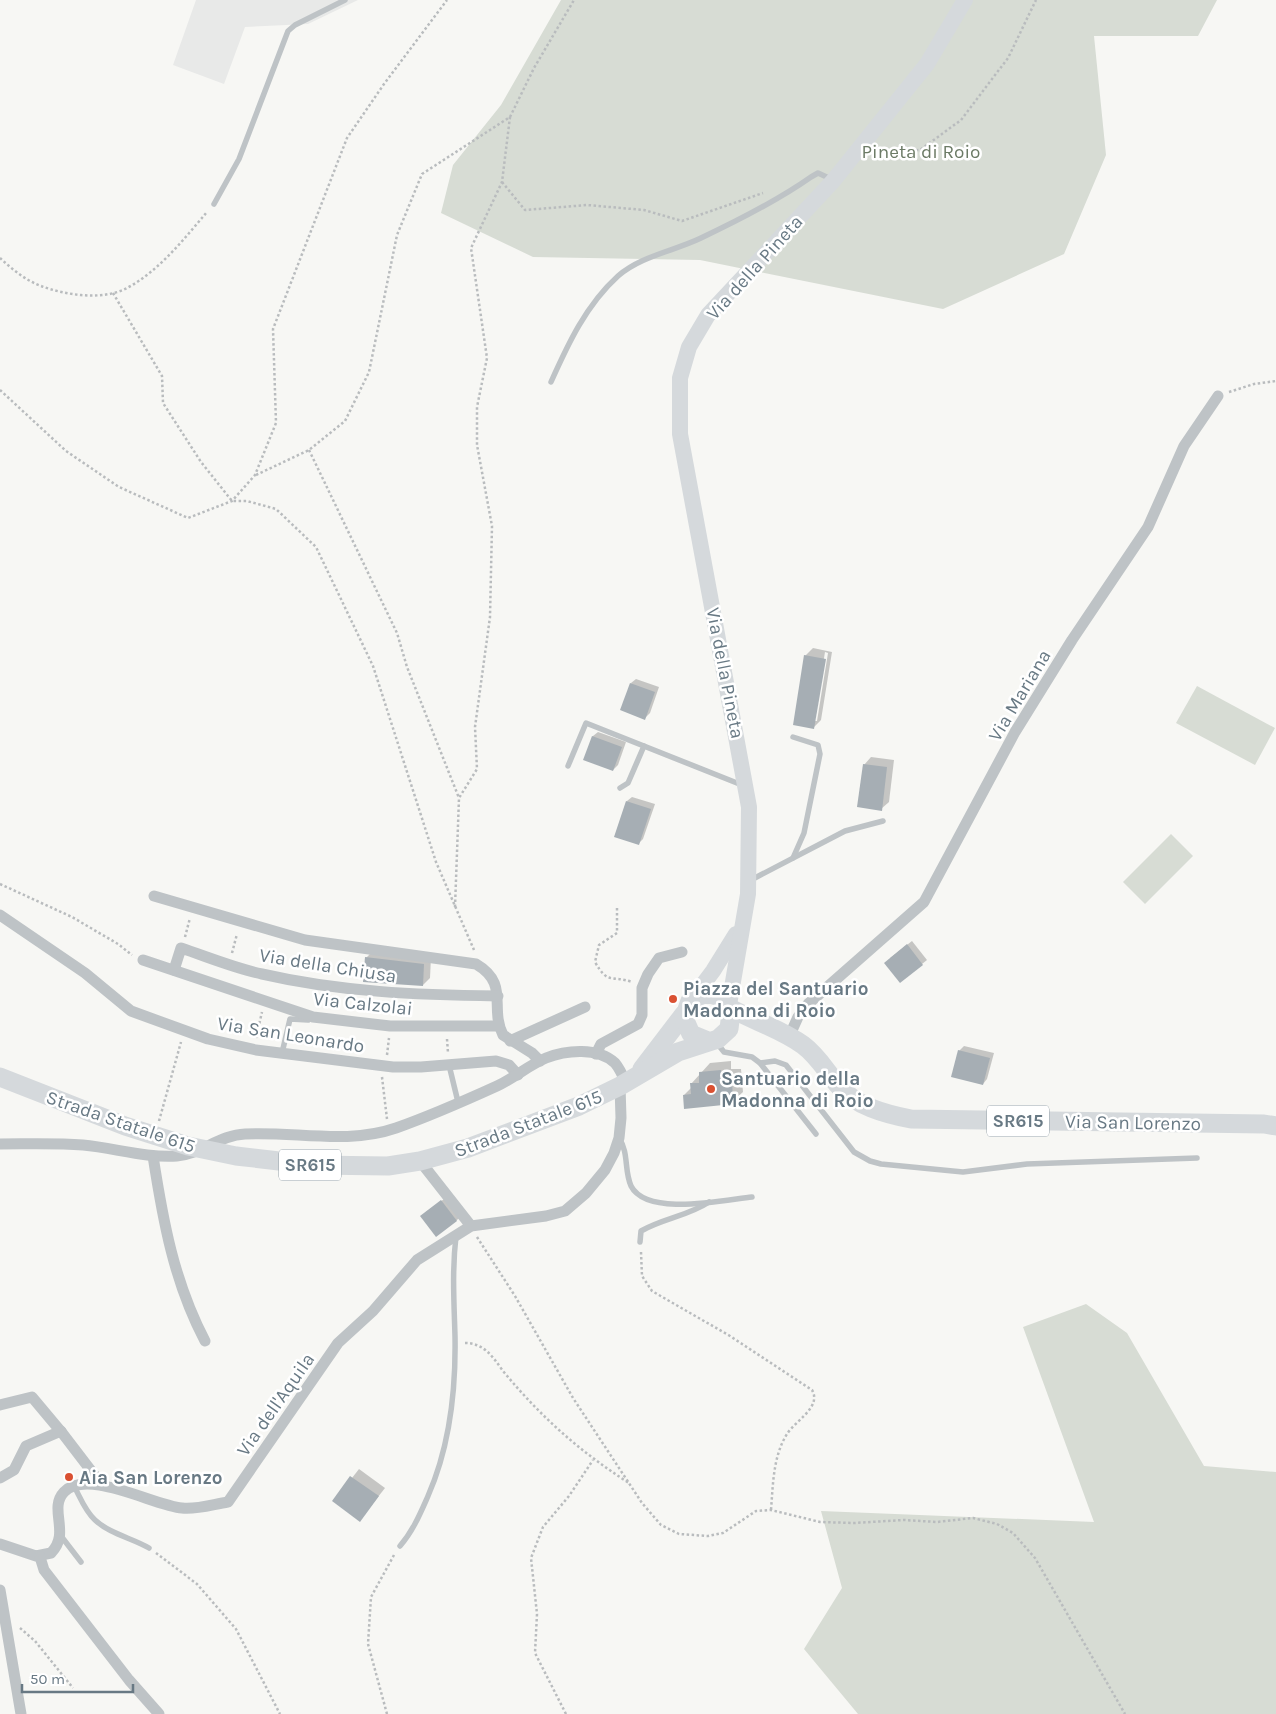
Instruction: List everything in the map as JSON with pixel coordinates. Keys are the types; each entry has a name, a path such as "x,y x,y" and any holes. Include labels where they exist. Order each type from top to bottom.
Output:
{"main road":[{"name":"Via della Pineta","path":"729,1007 749,881 750,826 747,787 680,434 680,378 689,347 708,316 833,180 927,64 965,0"},
{"name":"Via della Pineta","path":"688,1006 732,942 744,913"},
{"name":"SR615","path":"627,1082 688,1006 702,994 714,994 721,997 729,1007"},
{"path":"688,1006 685,1025 691,1034 714,1040 727,1032 730,1026 732,1015 729,1007"},
{"name":"Via San Lorenzo","path":"729,1007 784,1035 813,1053 840,1087 852,1098 887,1114 911,1119 1264,1124 1276,1126"},
{"name":"Via San Lorenzo","path":"714,1040 747,1030 770,1030 784,1035"},
{"name":"SR615","path":"627,1082 678,1052 714,1040"},
{"name":"Strada Statale 615","path":"0,1077 155,1137 202,1149 264,1160 326,1166 379,1167 420,1161 468,1148 550,1118 627,1082"}],"street":[{"name":"Via Mariana","path":"784,1035 808,1004 924,902 1016,732 1072,640 1148,526 1184,446 1218,396"},
{"path":"154,896 305,940 476,964 493,977 498,996 499,1026 503,1035 510,1041 528,1050 540,1060"},
{"name":"Via San Leonardo","path":"0,915 85,973 131,1011 184,1032 254,1050 381,1066 412,1068 496,1061 509,1065 518,1075"},
{"path":"174,970 182,948"},
{"name":"Via della Chiusa","path":"182,948 229,964 282,978 367,991 498,996"},
{"path":"596,1054 601,1044 638,1024 642,1014 642,988 659,958 682,952"},
{"name":"Via Calzolai","path":"143,960 313,1017 390,1026 499,1026"},
{"path":"510,1041 585,1008"},
{"path":"0,1144 83,1145 153,1156 182,1156 229,1137 244,1134 332,1136 388,1130 518,1075 540,1060 572,1052 596,1054 614,1063 627,1082"},
{"name":"Via dell'Aquila","path":"74,1486 102,1485 182,1509 228,1502 338,1344 373,1311 417,1260 471,1226 546,1216 564,1211 586,1194 605,1170 614,1154 619,1138 627,1082"},
{"path":"153,1156 170,1249 188,1308 205,1341"},
{"path":"420,1161 471,1226"},
{"path":"0,1405 32,1397 61,1431 102,1485"},
{"path":"0,1478 14,1470 26,1446 61,1431"},
{"path":"0,1544 40,1557 51,1553 55,1549 60,1536 58,1508 64,1492 74,1486"},
{"path":"40,1557 44,1570 129,1680 159,1714"},
{"path":"0,1590 2,1615 21,1714"}],"lane":[{"path":"214,204 239,159 288,31 295,25 345,0"},
{"path":"551,382 573,334 589,309 619,275 638,262 700,238 770,204 811,176 818,173 833,180"},
{"path":"568,766 586,723 747,787"},
{"path":"793,737 818,745 820,754 804,833 793,858"},
{"path":"620,788 628,783 644,746"},
{"path":"749,881 845,830 883,821"},
{"path":"282,1053 290,1018 308,1020 313,1017"},
{"path":"714,1040 724,1052 752,1058 760,1063 816,1134"},
{"path":"760,1063 775,1060 786,1065 854,1152 870,1161 963,1172 1027,1164 1197,1158"},
{"path":"449,1065 458,1102"},
{"path":"619,1138 624,1146 628,1177 632,1188 642,1197 674,1204 752,1196"},
{"path":"640,1242 641,1231 672,1216 695,1211 711,1201"},
{"path":"400,1546 410,1533 432,1487 448,1434 451,1417 454,1344 452,1283 456,1234"},
{"path":"74,1486 94,1519 109,1530 150,1548"},
{"path":"60,1536 81,1562"}],"path":[{"path":"232,501 255,475 276,423 273,329 347,138 384,84 447,0"},
{"path":"459,798 477,769 475,727 490,617 492,526 477,446 477,407 488,358 471,248 502,182 510,117 534,68 574,0"},
{"path":"854,154 920,150 961,120 1008,58 1036,0"},
{"path":"255,475 309,450 345,421 370,372 378,319 397,235 422,174 510,117"},
{"path":"502,182 525,210 587,205 644,210 682,222 767,192"},
{"path":"0,258 27,279 41,286 87,295 113,293 127,288 164,259 214,204"},
{"path":"113,293 162,376 163,403 201,462 232,501"},
{"path":"1218,396 1254,384 1276,381"},
{"path":"0,390 66,451 119,487 188,518 232,501 247,500 276,510 316,547 373,666 436,862 474,950 476,964"},
{"path":"309,450 397,633 407,666 459,798 455,907"},
{"path":"0,884 72,917 118,944 131,955 143,960"},
{"path":"182,948 194,908"},
{"path":"617,908 617,933 599,945 595,962 603,976 609,979 632,982 642,988"},
{"path":"229,964 241,922"},
{"path":"254,1050 264,1002"},
{"path":"445,1026 449,1065"},
{"path":"155,1137 184,1032"},
{"path":"381,1066 388,1130"},
{"path":"471,1226 486,1254 515,1296 573,1398 630,1484 661,1525 679,1534 708,1536 723,1533 756,1510 771,1510 820,1522 854,1523 904,1520 937,1522 973,1518 997,1524 1013,1533 1035,1558 1125,1714"},
{"path":"640,1242 642,1276 652,1291 766,1359 812,1390 815,1395 814,1402 787,1433 780,1450 771,1510"},
{"path":"454,1344 470,1343 486,1349 551,1424 593,1460 630,1484"},
{"path":"566,1714 535,1653 537,1614 531,1558 543,1527 569,1496 593,1460"},
{"path":"387,1714 368,1644 371,1597 400,1546"},
{"path":"150,1548 197,1584 236,1629 280,1714"},
{"path":"2,1615 35,1640 73,1688"}],"shaded area":[{"path":"196,0 358,0 308,24 245,27 224,84 173,65"}],"green space":[{"name":"Pineta di Roio","path":"561,0 1217,0 1198,36 1094,36 1106,155 1064,254 943,309 700,260 533,257 441,213 453,165 501,105"},
{"path":"1197,686 1275,728 1255,765 1176,723"},
{"path":"1171,834 1193,856 1145,904 1123,882"},
{"path":"1086,1304 1127,1333 1204,1466 1276,1472 1276,1714 858,1714 804,1649 842,1588 821,1511 1094,1522 1023,1327"}],"building":[{"path":"804,655 826,659 814,729 793,725"},
{"path":"630,683 655,692 645,720 620,710"},
{"path":"592,736 622,747 613,771 583,760"},
{"path":"863,764 887,767 882,811 857,807"},
{"path":"626,801 651,809 639,845 614,837"},
{"path":"907,944 923,965 900,983 884,963"},
{"path":"365,957 424,964 423,986 363,982"},
{"path":"958,1050 990,1058 983,1085 951,1077"},
{"name":"Santuario della Madonna di Roio","path":"721,1070 722,1079 732,1078 733,1104 684,1109 683,1095 691,1094 690,1083 699,1083 699,1072"},
{"path":"441,1200 457,1221 436,1237 420,1216"},
{"path":"350,1476 379,1496 360,1522 332,1501"}],"place":[{"name":"Piazza del Santuario Madonna di Roio","path":"673,999"},
{"name":"Santuario della Madonna di Roio","path":"711,1089"},
{"name":"Aia San Lorenzo","path":"69,1477"}]}
